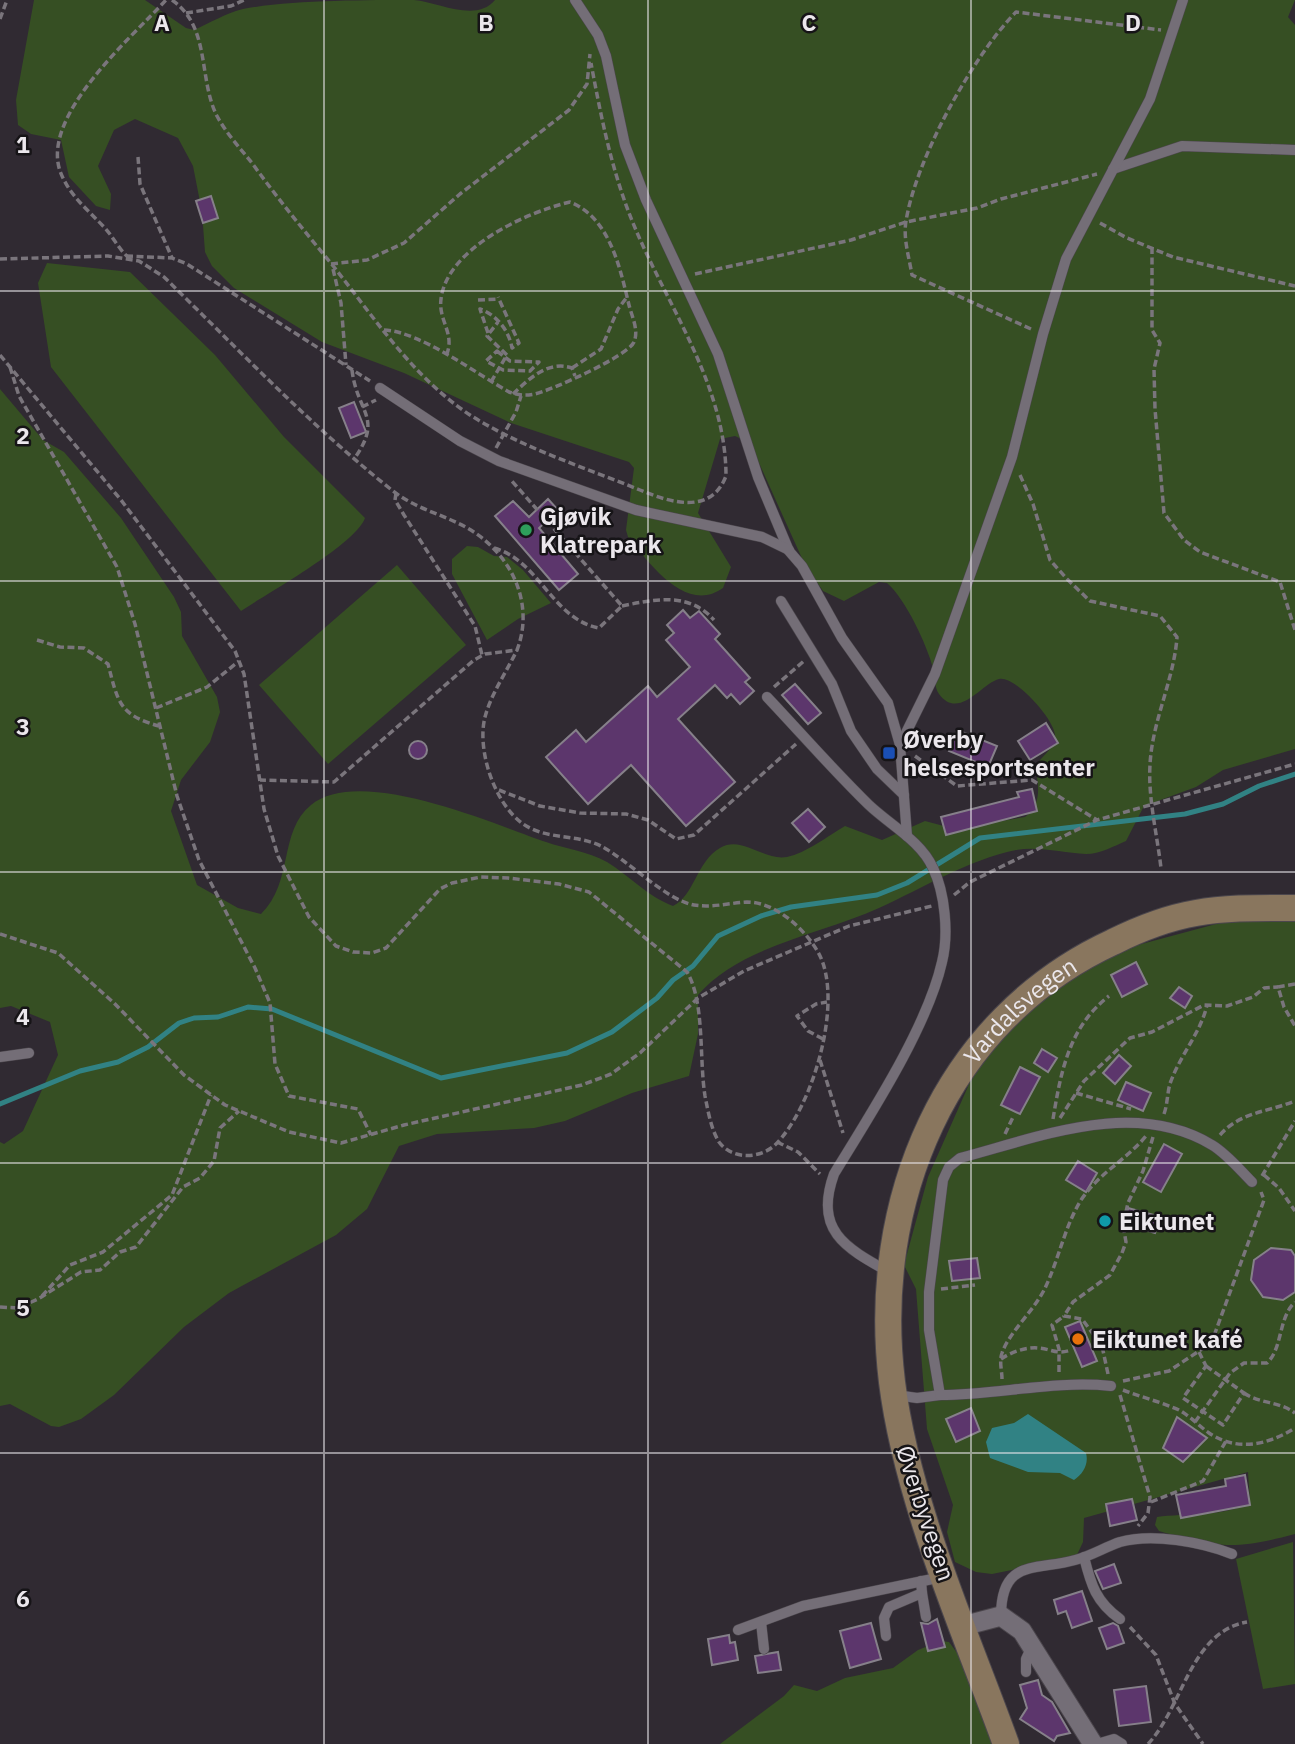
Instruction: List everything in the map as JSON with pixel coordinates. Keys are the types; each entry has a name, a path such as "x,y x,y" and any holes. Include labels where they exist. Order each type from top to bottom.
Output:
{"main road":[{"name":"Vardalsvegen","path":"892,1274 908,1186 938,1105 980,1044 1013,1009 1067,966 1143,929 1197,913 1295,908"},
{"name":"Øverbyvegen","path":"892,1274 888,1327 899,1426 913,1478 933,1578 963,1626 1006,1744"}],"street":[{"path":"963,1626 1000,1616 1022,1631 1095,1744"}],"lane":[{"path":"575,0 598,35 606,55 625,145 646,200 718,354 758,477 789,551 802,566 842,638 888,703 900,745 907,836"},
{"path":"900,745 935,674 1012,457 1043,334 1066,259 1150,99 1183,0"},
{"path":"1113,169 1182,146 1295,150"},
{"path":"380,388 460,441 495,459 636,510 762,537 789,551"},
{"path":"781,601 832,684 851,730 877,769 904,795"},
{"path":"767,697 871,807 907,836 933,866 942,904 946,936 943,961 930,1000 847,1152 826,1200 829,1220 836,1236 847,1247 892,1274"},
{"path":"0,1056 29,1053"},
{"path":"940,1395 929,1329 929,1292 943,1180 949,1167 960,1158 1048,1135 1118,1122 1159,1122 1213,1145 1252,1182"},
{"path":"895,1395 917,1398 1003,1392 1059,1384 1111,1386"},
{"path":"1000,1616 1009,1584 1021,1569 1084,1557 1118,1543 1159,1540 1216,1548 1232,1554"},
{"path":"1084,1557 1094,1593 1103,1607 1120,1619"},
{"path":"886,1636 884,1618 889,1608 922,1593 933,1578"},
{"path":"738,1630 847,1594 933,1578"},
{"path":"922,1593 926,1617"},
{"path":"761,1622 764,1649"},
{"path":"1026,1672 1026,1659 1032,1646"},
{"path":"1095,1744 1114,1739 1122,1744"}],"path":[{"path":"0,19 7,0"},
{"path":"172,0 186,13 199,41 211,102 217,116 309,239 384,330 447,397 505,434 650,495 678,502 704,502 714,496 726,476 724,446 704,374 649,261 623,198 603,125 589,50"},
{"path":"186,13 231,6 244,0"},
{"path":"0,355 178,573 228,639 239,661 248,697 259,780 270,832 289,879 309,917 336,946 353,952 372,953 386,948 428,900 452,883 481,877 559,884 582,890 604,901 687,972 696,986 707,1108 720,1143 733,1153 751,1157 777,1142 797,1112 820,1059 828,985 822,963 810,941 790,920 762,903 692,905 662,889 631,864 602,847 576,837 543,834 512,816 486,757 483,730 486,713 523,636 524,609 514,579 494,548 468,526 396,493 355,459 164,277 126,256 110,233 71,192 60,170 57,146 67,117 107,62 164,2"},
{"path":"1043,334 912,275 906,222 922,164 997,32 1016,12 1173,32"},
{"path":"331,264 367,260 404,243 460,194 569,110 587,85 591,63"},
{"path":"138,157 140,184 172,258"},
{"path":"683,278 776,254 850,240 906,222 977,208 1113,169"},
{"path":"384,330 416,336 446,356 491,382 521,396 551,388 624,354 635,341 635,323 618,260 590,213 570,202 550,207 475,247 454,270 441,299 441,312 450,338 446,356"},
{"path":"1087,219 1185,260 1295,286"},
{"path":"1152,247 1152,330 1160,343 1154,369 1155,409 1164,513 1184,540 1200,552 1280,582 1295,631"},
{"path":"108,256 132,260"},
{"path":"0,259 108,256 172,258 187,264 380,388"},
{"path":"331,264 341,303 346,366"},
{"path":"513,394 536,373 558,366 572,368 601,349 618,309 627,297"},
{"path":"478,300 498,298 519,343 512,348 509,335 490,313 480,309 491,341 507,355 491,382"},
{"path":"488,333 498,322"},
{"path":"497,351 504,358 519,363 539,362 535,368 524,372 499,367 486,361 497,351"},
{"path":"9,365 19,396 117,567 177,796 199,860 255,968 270,1003 275,1064 289,1096 358,1109 371,1135"},
{"path":"572,368 575,376"},
{"path":"352,370 355,391 370,430 368,440 355,459"},
{"path":"521,396 495,459 515,487 622,606"},
{"path":"1012,457 1033,504 1050,560 1067,579 1090,601 1160,616 1177,637 1175,664 1163,699 1150,764 1161,868"},
{"path":"396,493 400,507 475,626 482,656"},
{"path":"494,548 511,553 523,563 576,621 599,628 622,606 650,600 688,601 700,605 714,620"},
{"path":"37,640 60,647 84,648 108,664 118,701 133,719 160,726"},
{"path":"259,780 334,782 482,656 517,650"},
{"path":"767,697 790,671 813,655"},
{"path":"156,708 207,687 239,661"},
{"path":"498,789 547,808 580,813 626,814 648,820 677,839 694,835 804,736"},
{"path":"900,745 957,786 1032,780 1097,820"},
{"path":"0,934 58,953 114,1003 184,1075 211,1095 239,1111 324,1142 341,1143 582,1085 611,1074 639,1053 698,998 744,971 810,941 849,926 942,904 970,882 1097,820 1153,807 1295,764"},
{"path":"1109,996 1087,1017 1068,1048 1051,1126 1109,1055 1130,1038 1152,1032 1194,1008 1207,1005 1227,1006 1253,997 1264,988 1295,984"},
{"path":"1278,987 1284,1007 1295,1026"},
{"path":"823,1039 808,1031 797,1016 816,1004 827,1002"},
{"path":"1059,1384 1060,1354 1052,1325 1064,1316 1073,1302 1110,1275 1122,1253 1126,1242 1123,1225 1128,1203 1143,1171 1170,1083 1191,1037 1200,1027 1207,1005"},
{"path":"820,1059 828,1079 847,1152"},
{"path":"1076,1093 1159,1122"},
{"path":"38,1299 70,1265 103,1252 172,1195 211,1095"},
{"path":"1213,1145 1230,1124 1243,1116 1270,1111 1295,1101"},
{"path":"0,1307 18,1308 38,1299 81,1272 100,1270 120,1252 136,1247 183,1187 200,1178 214,1161 220,1128 239,1111"},
{"path":"1111,1386 1131,1378 1168,1371 1199,1352 1215,1333 1264,1200 1252,1182 1264,1175 1295,1121"},
{"path":"1003,1392 1000,1359 1007,1339 1019,1329 1046,1286 1080,1202 1100,1175 1134,1150 1159,1122"},
{"path":"777,1142 798,1152 831,1184"},
{"path":"1264,1175 1279,1188 1295,1211"},
{"path":"929,1292 975,1285"},
{"path":"1195,1422 1225,1379 1244,1363 1266,1363 1272,1358 1279,1333 1295,1302"},
{"path":"1064,1316 1082,1319 1102,1346 1111,1386 1121,1397 1146,1476 1150,1503 1144,1520 1118,1543"},
{"path":"1000,1359 1017,1351 1038,1348 1060,1354 1071,1350"},
{"path":"1199,1352 1206,1366 1244,1394 1278,1403 1295,1413"},
{"path":"1206,1366 1183,1398 1223,1425 1244,1394"},
{"path":"1111,1386 1181,1411 1226,1441 1255,1445 1280,1437 1295,1428"},
{"path":"1150,1503 1203,1481 1226,1441"},
{"path":"1120,1619 1156,1655 1175,1704 1203,1744"},
{"path":"1148,1744 1175,1704 1200,1653 1217,1635 1233,1624 1247,1622"}],"green space":[{"path":"34,0 145,0 186,28 194,30 243,9 351,0 414,0 467,11 487,7 495,0 1295,0 1288,17 1295,25 1295,749 1223,770 1196,787 1144,806 1126,841 1107,849 1086,854 1025,849 981,860 879,908 783,943 736,964 715,978 698,995 698,1034 689,1076 632,1093 565,1121 534,1128 437,1134 399,1146 367,1209 336,1235 229,1293 184,1327 114,1395 81,1419 59,1427 51,1426 10,1404 0,1406 0,1142 4,1144 23,1131 58,1055 50,1022 11,1006 0,1008 0,389 43,440 64,452 121,518 174,597 181,612 182,636 217,697 220,712 210,742 181,780 171,811 197,885 238,908 261,914 278,887 289,843 301,816 311,805 333,794 361,791 393,794 461,812 599,858 655,897 673,906 686,894 712,854 728,845 736,844 770,855 787,857 809,848 845,826 882,840 925,821 955,829 1025,817 1037,801 1035,767 1052,746 1055,737 1049,721 1034,701 1015,684 1006,680 992,682 970,698 954,704 939,694 921,635 901,599 887,583 879,582 844,601 823,591 805,565 750,443 735,436 720,439 698,513 731,567 723,588 709,595 695,595 669,582 628,537 626,530 634,468 629,462 511,423 404,373 322,342 234,288 212,266 205,252 202,212 193,166 178,138 135,119 114,130 98,166 111,194 110,210 96,206 69,177 61,140 31,134 18,125 16,100"},
{"path":"47,263 130,272 215,355 284,437 365,518 358,529 329,554 241,611 51,367 38,283"},
{"path":"467,546 478,547 494,556 507,557 523,570 551,603 518,619 487,640 452,574 452,559"},
{"path":"397,565 466,645 328,764 259,685"},
{"name":"Eiktunet","path":"1295,916 1295,1534 1257,1543 1227,1545 1179,1537 1159,1531 1155,1525 1157,1517 1218,1512 1250,1502 1248,1472 1084,1518 1083,1542 1076,1557 992,1574 976,1572 955,1562 947,1532 953,1505 927,1429 916,1289 904,1265 928,1177 974,1073 1026,1012 1073,975 1123,949 1231,920"},
{"path":"1293,1542 1295,1684 1263,1689 1236,1559"},
{"path":"941,1641 949,1642 958,1654 997,1744 720,1744 784,1696 794,1685 817,1691 845,1678 893,1668 918,1650"}],"water":[{"path":"1028,1414 1086,1453 1084,1468 1074,1480 1060,1473 1028,1472 990,1458 986,1442 992,1428 1014,1423"}],"building":[{"path":"211,196 218,218 203,223 196,201"},
{"path":"354,402 366,432 351,438 339,408"},
{"path":"548,499 558,510 539,528 578,574 559,590 495,516 513,501 529,517"},
{"path":"683,610 690,618 699,611 720,634 715,639 750,678 745,682 754,691 740,704 731,694 727,698 715,685 678,719 735,782 686,826 631,765 588,804 546,757 576,730 586,742 648,686 657,697 690,667 666,640 674,633 667,625"},
{"path":"795,684 821,713 808,724 782,695"},
{"path":"1046,723 1058,743 1030,760 1018,741"},
{"path":"957,730 997,746 988,767 949,751"},
{"path":"414,741 422,741 427,750 425,757 414,759 409,754 409,746"},
{"path":"1032,789 1037,811 946,835 941,817 1019,797 1017,792"},
{"path":"808,809 825,827 809,842 792,823"},
{"path":"1136,962 1147,984 1122,997 1111,975"},
{"path":"1179,987 1192,996 1185,1008 1170,998"},
{"path":"1042,1049 1057,1058 1048,1072 1034,1063"},
{"path":"1119,1055 1131,1066 1115,1084 1103,1073"},
{"path":"1020,1067 1040,1077 1020,1114 1001,1105"},
{"path":"1126,1082 1151,1093 1143,1111 1118,1100"},
{"path":"1164,1144 1182,1154 1161,1192 1143,1182"},
{"path":"1078,1161 1097,1173 1086,1192 1066,1180"},
{"path":"1128,1208 1161,1217 1155,1233 1125,1224"},
{"path":"1271,1248 1291,1250 1295,1256 1295,1292 1283,1300 1263,1297 1251,1280 1254,1260"},
{"path":"977,1258 980,1278 952,1281 949,1261"},
{"path":"1080,1321 1097,1361 1082,1367 1065,1327"},
{"path":"971,1408 980,1431 956,1442 946,1419"},
{"path":"1177,1417 1207,1438 1183,1462 1163,1448"},
{"path":"1245,1475 1250,1505 1181,1518 1176,1495 1226,1486 1225,1479"},
{"path":"1132,1499 1137,1520 1110,1526 1106,1504"},
{"path":"1114,1564 1121,1583 1103,1589 1095,1571"},
{"path":"1082,1591 1092,1621 1072,1628 1066,1611 1058,1614 1054,1600"},
{"path":"937,1619 945,1647 928,1651 921,1623 928,1624"},
{"path":"871,1623 881,1659 850,1668 840,1631"},
{"path":"1113,1623 1118,1626 1124,1643 1107,1649 1099,1628"},
{"path":"729,1635 730,1643 735,1642 738,1660 712,1665 708,1639"},
{"path":"778,1652 781,1670 758,1673 755,1656"},
{"path":"1038,1680 1042,1695 1052,1702 1070,1733 1057,1736 1054,1741 1020,1719 1027,1708 1020,1685"},
{"path":"1146,1686 1151,1722 1119,1726 1114,1690"}],"waterway":[{"path":"0,1104 80,1071 118,1062 148,1047 179,1023 194,1018 218,1017 248,1007 272,1009 441,1078 567,1053 612,1032 693,966 718,936 761,916 791,907 877,895 907,883 980,838 1185,814 1223,804 1259,786 1295,774"}],"place":[{"name":"Gjøvik Klatrepark","path":"526,530"},
{"name":"Øverby helsesportsenter","path":"889,753"},
{"name":"Eiktunet","path":"1105,1221"},
{"name":"Eiktunet kafé","path":"1078,1339"}]}
